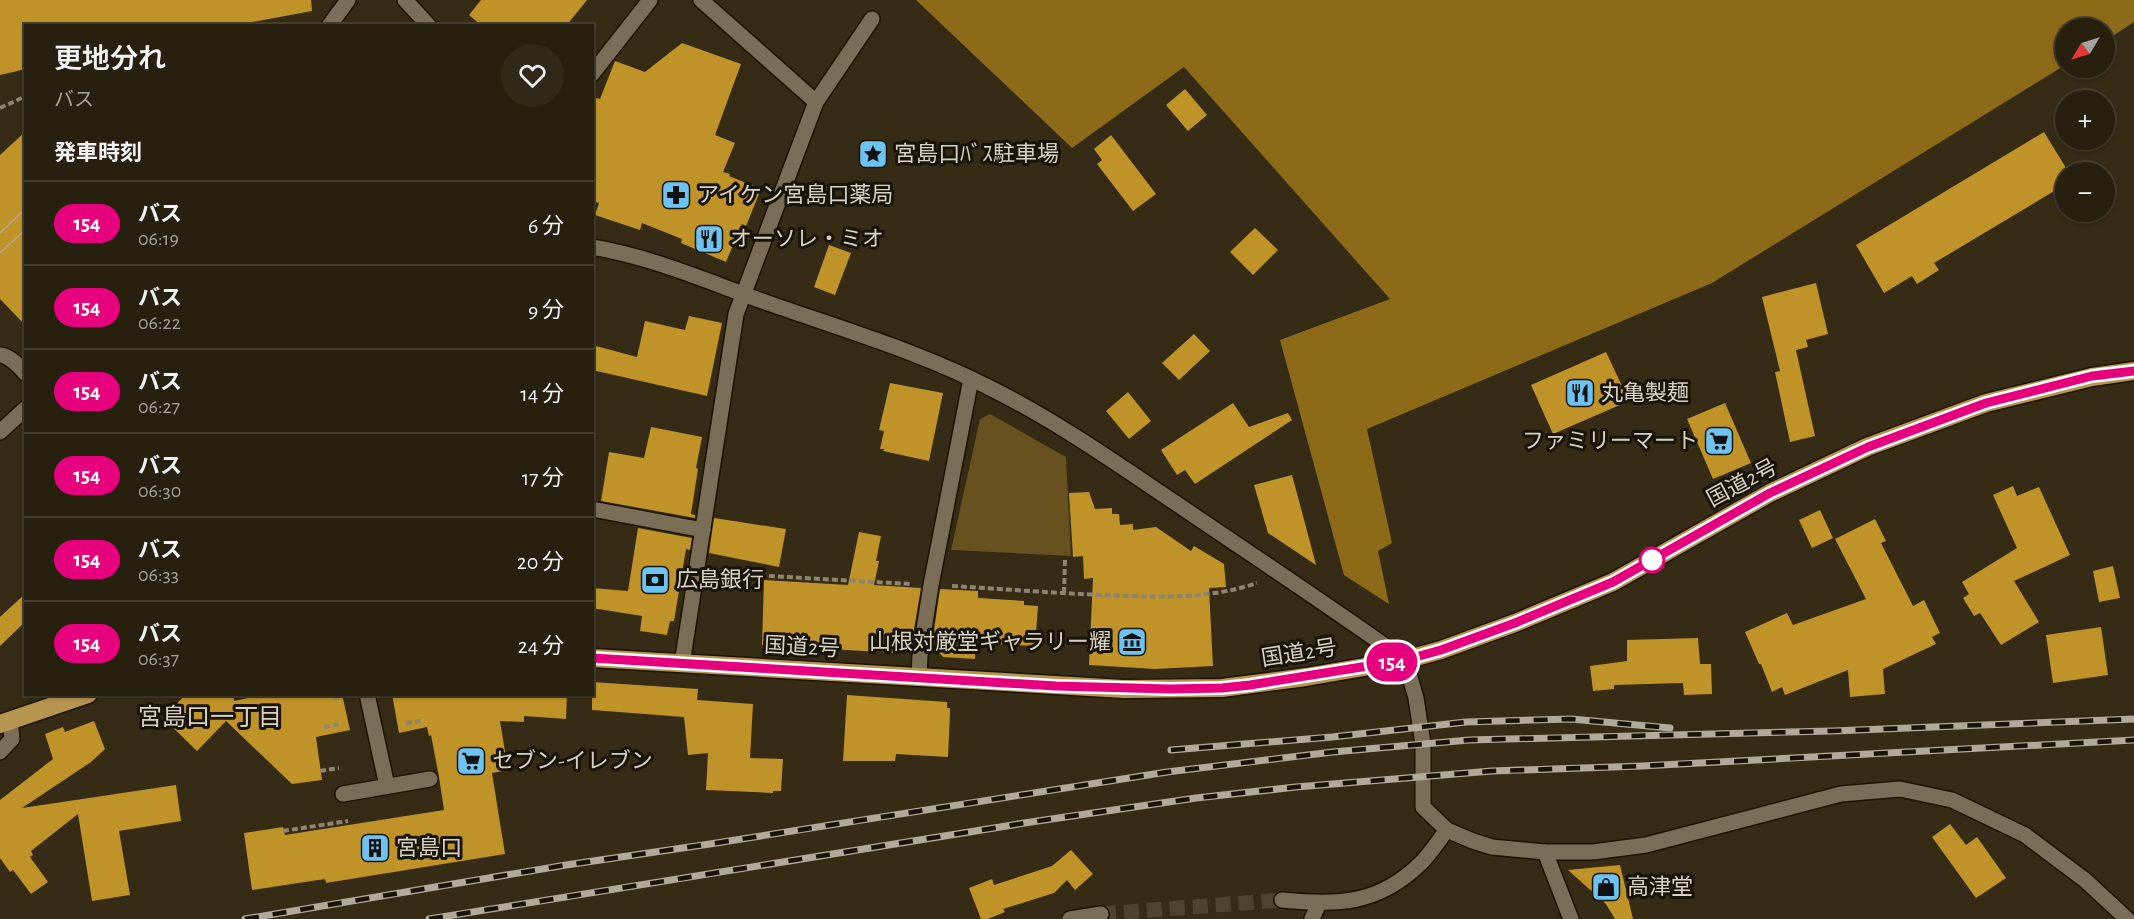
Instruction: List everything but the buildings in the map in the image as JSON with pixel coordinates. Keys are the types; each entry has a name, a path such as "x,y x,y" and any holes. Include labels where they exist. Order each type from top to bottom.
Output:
{"highway":[{"name":"国道2号","path":"594,658 1124,689 1222,688 1306,677 1405,660 1441,650 1515,623 1613,582 1770,493 1868,447 1986,403 2092,376 2134,371"},
{"path":"5,722 82,696"}],"street":[{"path":"330,24 348,0"},
{"path":"405,0 427,24"},
{"path":"594,71 650,0"},
{"path":"701,0 816,102"},
{"path":"682,663 736,314 816,102 872,20"},
{"path":"594,248 648,261 744,294 893,347 971,379 1042,416 1089,445 1326,604 1405,660 1416,698 1423,744 1423,807 1447,830 1492,847 1545,852 1593,852 1646,845 1841,794 1900,789 1952,800 2025,835 2085,880 2127,919"},
{"path":"0,355 4,355 24,372"},
{"path":"919,678 920,655 931,585 971,379"},
{"path":"0,432 24,410"},
{"path":"594,508 703,530"},
{"path":"367,696 387,786"},
{"path":"0,752 12,739 5,722"},
{"path":"343,794 430,779"},
{"path":"1282,900 1319,903 1359,900 1394,886 1422,862 1447,830"},
{"path":"1545,852 1571,919"},
{"path":"1312,919 1319,903"},
{"path":"1070,919 1101,914"}],"path":[{"path":"0,108 24,97"},
{"path":"1064,593 1065,560"},
{"path":"697,572 1149,596 1194,595 1237,590 1257,583"},
{"path":"335,696 337,703"},
{"path":"406,723 421,721"},
{"path":"324,727 339,724"},
{"path":"320,771 339,768"},
{"path":"283,831 348,821"}],"shaded area":[{"path":"916,0 2134,0 2134,22 2115,34 2115,18 2055,18 2055,71 1712,283 1367,429 1392,543 1378,551 1389,604 1344,575 1280,340 1390,299 1184,67 1072,148"},
{"path":"990,414 1066,457 1071,556 951,550 980,419"}],"tunnel":[{"path":"1101,914 1282,900"}],"tram line":[{"path":"0,233 24,210"},
{"path":"0,253 24,231"}],"railway":[{"path":"1171,750 1332,737 1466,722 1571,719 1670,728"},
{"path":"245,919 566,865 1167,772 1333,752 1469,740 1832,731 2134,719"},
{"path":"429,919 1031,822 1196,798 1296,787 1492,771 1642,766 2134,740"}],"bus line":[{"name":"154","path":"594,658 1124,689 1222,688 1306,677 1405,660 1441,650 1515,623 1613,582 1770,493 1868,447 1986,403 2092,376 2134,371"}],"place":[{"name":"宮島口ﾊﾞｽ駐車場","path":"873,154"},
{"name":"アイケン宮島口薬局","path":"676,195"},
{"name":"オーソレ・ミオ","path":"709,239"},
{"name":"丸亀製麺","path":"1580,393"},
{"name":"ファミリーマート","path":"1719,441"},
{"name":"広島銀行","path":"655,580"},
{"name":"山根対厳堂ギャラリー耀","path":"1132,642"},
{"name":"セブン-イレブン","path":"471,761"},
{"name":"宮島口","path":"375,848"},
{"name":"高津堂","path":"1606,887"}],"district":[{"name":"宮島口一丁目","path":"210,718"}]}
